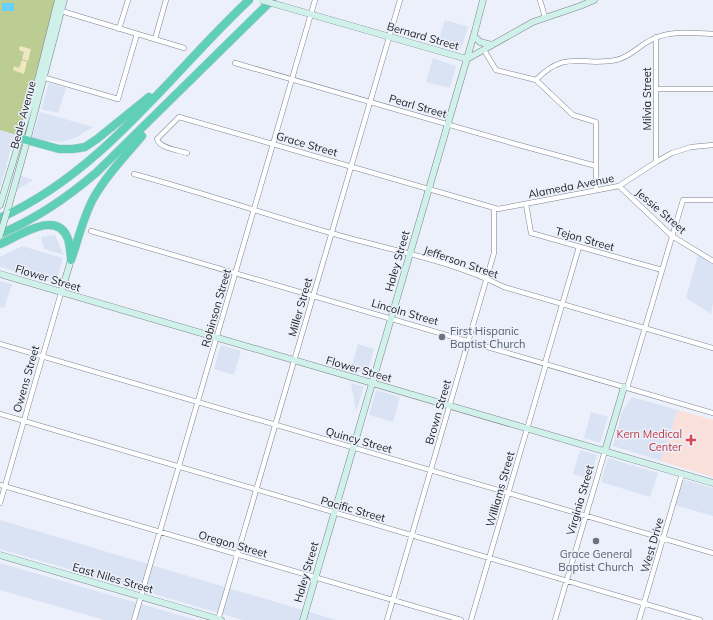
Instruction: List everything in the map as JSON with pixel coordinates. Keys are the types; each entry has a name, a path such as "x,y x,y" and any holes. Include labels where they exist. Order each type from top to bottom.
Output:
{"highway":[{"path":"0,218 48,192 111,142 249,0"},
{"path":"0,235 37,215 68,195 109,162 272,0"},
{"path":"23,139 59,149 73,150 85,147 176,75"},
{"path":"71,260 85,219 93,200 101,187 172,100"},
{"path":"0,244 38,226 50,225 60,228 65,233 69,245 71,260"}],"main road":[{"name":"Beale Avenue","path":"58,0 59,10"},
{"name":"Beale Avenue","path":"0,203 23,139 59,10 64,0"},
{"name":"Bernard Street","path":"261,0 467,59 523,26 594,0"},
{"name":"Haley Street","path":"303,620 474,36 483,0"},
{"path":"474,36 480,42 492,45"},
{"name":"Beale Avenue","path":"0,235 9,205 23,139"},
{"path":"0,203 9,205"},
{"name":"Owens Street","path":"61,292 71,260"},
{"name":"Flower Street","path":"0,274 713,483"},
{"name":"Virginia Street","path":"605,451 626,387"},
{"name":"East Niles Street","path":"0,555 220,620"}],"street":[{"path":"119,29 128,0"},
{"path":"155,39 166,0"},
{"name":"Robinson Street","path":"134,620 315,0"},
{"name":"Miller Street","path":"220,620 256,490 400,0"},
{"path":"540,0 545,17"},
{"path":"59,10 184,48"},
{"path":"41,77 118,99 137,34"},
{"path":"536,80 549,68 560,63 572,61 608,61 622,58 634,52 648,41 656,37 668,34 713,34"},
{"name":"Milvia Street","path":"656,37 656,162"},
{"path":"484,50 496,70 536,80 573,115 596,122 596,190"},
{"name":"Pearl Street","path":"235,62 596,166"},
{"path":"656,89 713,89"},
{"name":"Grace Street","path":"187,153 160,145 157,141 157,139 179,117 494,208"},
{"name":"Alameda Avenue","path":"494,208 498,209 619,186 656,162 682,149 713,145"},
{"name":"Jefferson Street","path":"134,174 332,234 410,254 486,278 504,287 713,348"},
{"name":"Jessie Street","path":"619,186 672,236 713,261"},
{"name":"Virginia Street","path":"626,387 683,200 713,200"},
{"name":"Tejon Street","path":"526,204 531,233 662,270"},
{"name":"Brown Street","path":"387,620 494,253 494,208"},
{"name":"Lincoln Street","path":"91,231 713,413"},
{"name":"Williams Street","path":"471,620 579,247"},
{"name":"Owens Street","path":"0,503 2,486 24,421 61,292"},
{"name":"Quincy Street","path":"0,344 713,553"},
{"name":"Pacific Street","path":"0,414 700,620"},
{"name":"Virginia Street","path":"556,620 605,451"},
{"name":"West Drive","path":"639,620 682,474"},
{"name":"Oregon Street","path":"2,486 461,620"}],"shaded area":[{"path":"445,20 468,27 461,49 437,45"},
{"path":"433,58 456,66 450,88 426,82"},
{"path":"49,83 66,88 58,113 41,109"},
{"path":"40,112 93,127 75,138 62,142 32,139"},
{"path":"0,129 15,133 0,189"},
{"path":"21,176 33,180 17,190"},
{"path":"55,235 64,255 44,249 41,237"},
{"path":"22,246 63,258 56,283 0,267 0,257"},
{"path":"698,255 713,264 713,303 711,314 686,298"},
{"path":"0,281 12,284 4,308 0,307"},
{"path":"358,344 374,349 367,374 351,369"},
{"path":"221,345 241,351 234,375 214,369"},
{"path":"351,383 364,387 356,411"},
{"path":"376,390 400,397 393,422 369,415"},
{"path":"632,397 678,410 661,461 613,446 622,412"},
{"name":"Kern Medical Center","path":"678,410 713,420 713,477 661,461"},
{"path":"591,412 608,417 600,443 584,438"},
{"path":"580,450 597,455 590,479 573,474"},
{"path":"608,458 658,473 650,497 601,482"},
{"path":"682,480 713,488 713,516 675,505"},
{"path":"0,520 336,620 243,620 0,549"},
{"path":"0,563 196,620 105,620 0,590"}],"green space":[{"path":"0,0 55,0 53,17 17,135 0,130"}],"sand":[{"path":"20,46 31,49 28,61 22,59 24,52 19,50"},
{"path":"22,60 27,62 24,74 13,70 14,66 19,68"}],"water":[{"path":"2,3 14,3 14,11 2,11"}],"place":[{"name":"First Hispanic Baptist Church","path":"442,337"},
{"name":"Kern Medical Center","path":"691,440"},
{"name":"Grace General Baptist Church","path":"596,541"}]}
